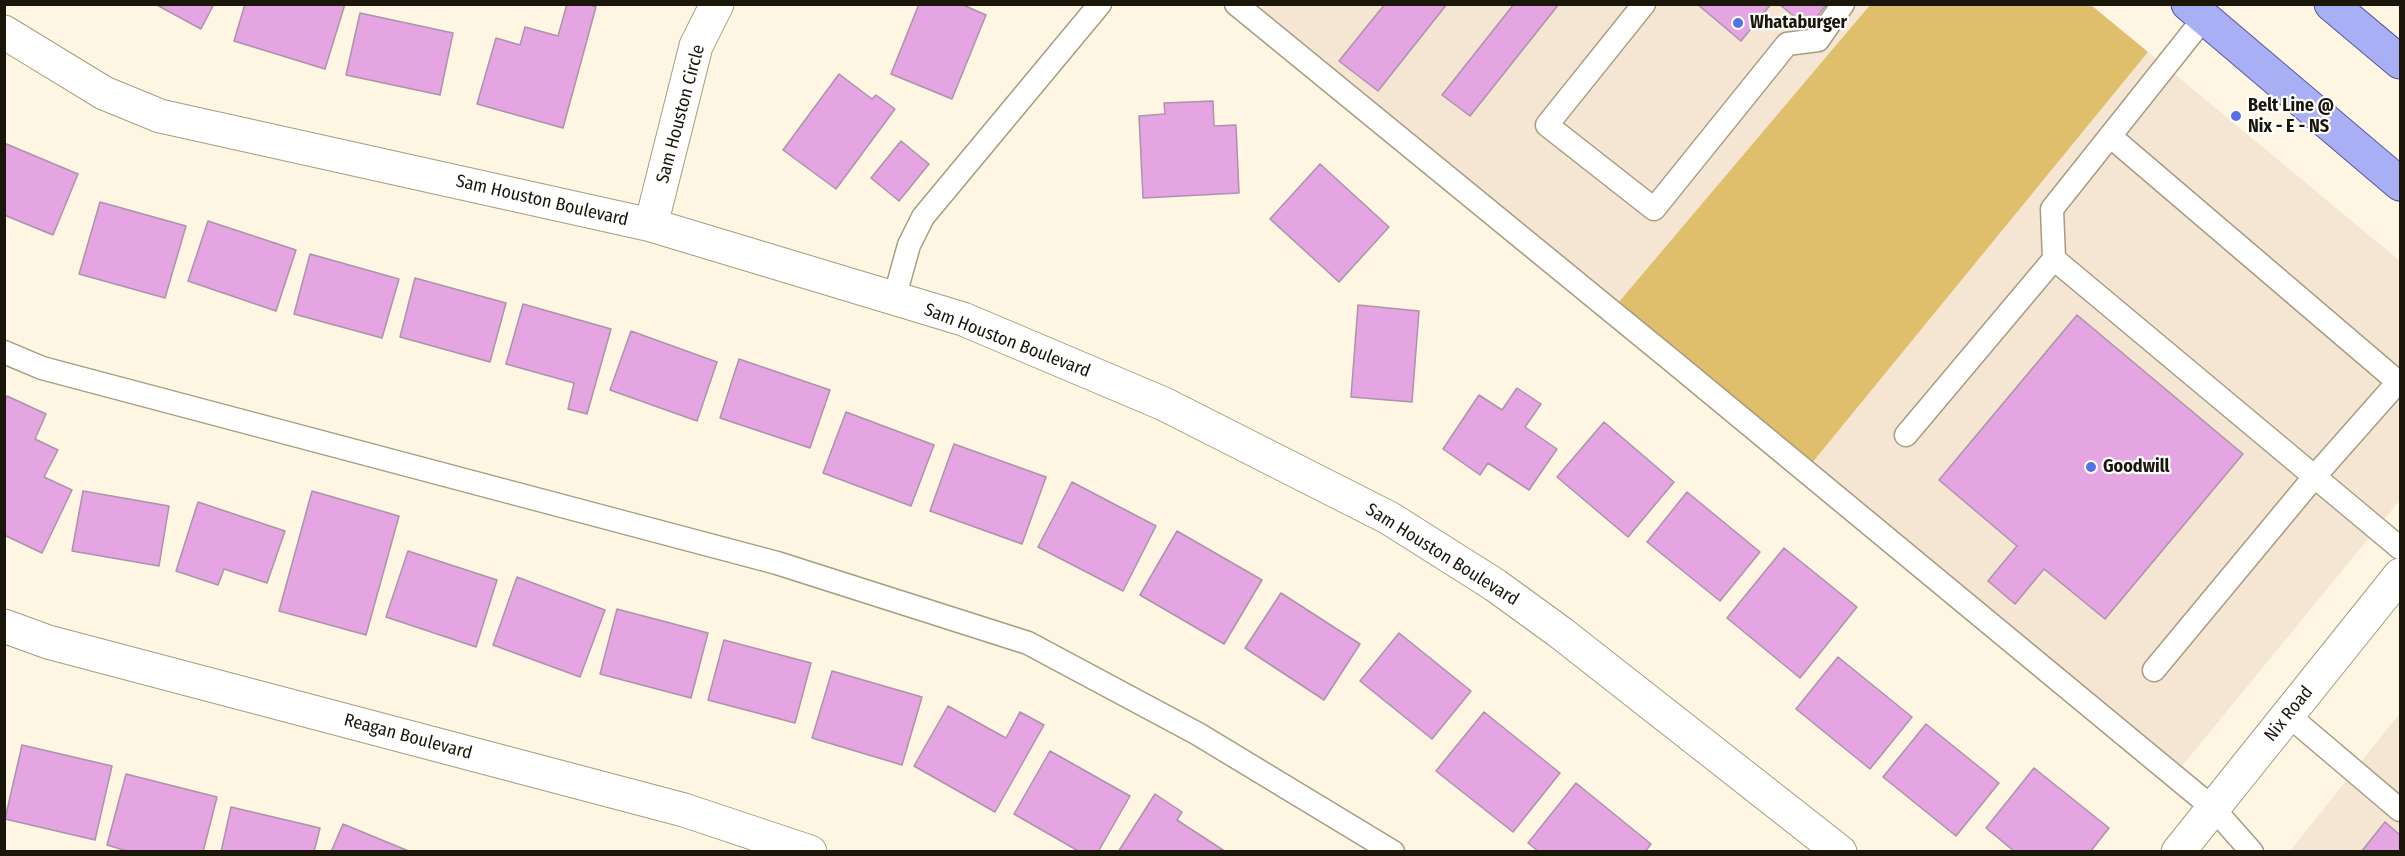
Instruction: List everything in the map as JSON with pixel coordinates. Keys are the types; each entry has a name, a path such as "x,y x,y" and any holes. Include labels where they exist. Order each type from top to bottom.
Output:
{"main road":[{"path":"2331,4 2400,62"},
{"path":"2196,11 2400,184"}],"street":[{"name":"Sam Houston Circle","path":"651,225 696,46 717,4"},
{"name":"Sam Houston Boulevard","path":"4,32 104,93 160,116 651,225 963,319 1164,404 1389,518 1495,585 1561,633 1840,852"},
{"name":"Nix Road","path":"2178,852 2400,575"},
{"name":"Reagan Boulevard","path":"4,626 48,642 684,810 810,852"}],"lane":[{"path":"894,299 909,245 923,217 1100,4"},
{"path":"1236,4 1676,364 2212,808 2252,852"},
{"path":"1644,4 1547,125 1654,209 1787,44 1818,40 1843,4"},
{"path":"1906,435 2054,259 2052,209 2110,136 2196,11"},
{"path":"2110,136 2398,382 2315,476 2154,670"},
{"path":"2054,259 2400,548"},
{"path":"4,352 42,368 777,563 1028,643 1198,734 1393,852"},
{"path":"2288,715 2398,803"}],"shaded area":[{"path":"1266,4 1870,5 1618,303 1261,10"},
{"path":"1870,5 2091,5 2148,52 1812,463 1618,303"},
{"path":"2148,52 2400,261 2400,500 2182,766 1812,463"},
{"path":"2400,713 2400,851 2290,851"}],"building":[{"path":"155,4 214,4 201,29"},
{"path":"245,4 345,4 325,69 234,41"},
{"path":"567,4 586,4 596,7 563,128 477,104 496,38 520,45 525,27 558,36"},
{"path":"919,4 961,4 986,15 952,99 891,74"},
{"path":"1385,4 1447,4 1378,91 1339,61"},
{"path":"1514,4 1559,4 1470,116 1442,95"},
{"name":"Whataburger","path":"1697,4 1771,4 1741,41"},
{"path":"1779,4 1827,4 1808,28"},
{"path":"360,13 453,33 440,95 346,75"},
{"path":"839,74 872,99 876,95 895,109 836,189 783,150"},
{"path":"1213,101 1214,126 1236,125 1239,193 1143,198 1139,116 1165,114 1164,103"},
{"path":"901,141 929,164 899,201 871,178"},
{"path":"4,143 78,174 53,235 4,215"},
{"path":"1320,164 1389,227 1339,282 1270,219"},
{"path":"100,202 186,226 165,298 79,274"},
{"path":"208,221 296,250 276,311 188,281"},
{"path":"310,254 399,279 382,338 294,314"},
{"path":"415,278 506,303 490,362 400,337"},
{"path":"523,304 611,329 587,414 568,409 574,383 506,364"},
{"path":"1358,305 1419,311 1412,402 1351,397"},
{"name":"Goodwill","path":"2077,315 2243,454 2105,619 2044,569 2015,604 1988,581 2017,546 1939,480"},
{"path":"631,331 717,362 697,421 610,390"},
{"path":"739,359 830,390 810,448 720,418"},
{"path":"1517,388 1541,404 1525,427 1557,449 1529,490 1488,463 1480,475 1443,449 1479,395 1502,410"},
{"path":"7,396 46,414 35,439 58,450 44,477 72,490 42,553 4,535 4,402"},
{"path":"846,412 934,445 911,506 823,473"},
{"path":"1604,422 1674,482 1628,537 1557,477"},
{"path":"954,444 1046,477 1022,544 930,511"},
{"path":"1072,482 1156,526 1123,591 1038,547"},
{"path":"83,491 169,506 159,566 72,551"},
{"path":"312,491 399,516 366,635 279,611"},
{"path":"1687,492 1760,552 1720,601 1647,542"},
{"path":"198,502 285,531 267,583 224,569 218,585 176,571"},
{"path":"1177,531 1262,580 1224,644 1140,595"},
{"path":"1784,548 1857,607 1800,678 1727,618"},
{"path":"408,551 497,580 476,647 386,617"},
{"path":"517,577 605,610 580,677 493,645"},
{"path":"1281,593 1360,644 1324,700 1245,648"},
{"path":"617,609 708,633 691,698 600,674"},
{"path":"1399,633 1471,691 1432,739 1360,681"},
{"path":"724,640 811,663 795,723 708,700"},
{"path":"1838,657 1912,717 1870,769 1796,709"},
{"path":"832,671 922,697 902,765 812,738"},
{"path":"948,706 1006,738 1020,712 1044,725 995,812 914,766"},
{"path":"1484,712 1560,773 1513,832 1436,771"},
{"path":"1926,724 1999,783 1956,836 1883,777"},
{"path":"22,745 112,766 95,840 5,819"},
{"path":"1050,751 1130,796 1098,852 1080,852 1014,814"},
{"path":"2034,768 2109,828 2090,852 2015,852 1986,828"},
{"path":"126,774 217,797 203,852 130,852 107,845"},
{"path":"1576,783 1651,844 1645,852 1539,852 1528,843"},
{"path":"1155,794 1182,812 1177,820 1226,852 1118,852"},
{"path":"231,807 320,828 314,852 221,852"},
{"path":"2385,822 2400,835 2400,852 2361,852"},
{"path":"343,824 411,852 331,852"}],"place":[{"name":"Whataburger","path":"1738,23"},
{"name":"Belt Line @ Nix - E - NS","path":"2236,116"},
{"name":"Goodwill","path":"2091,467"}]}
